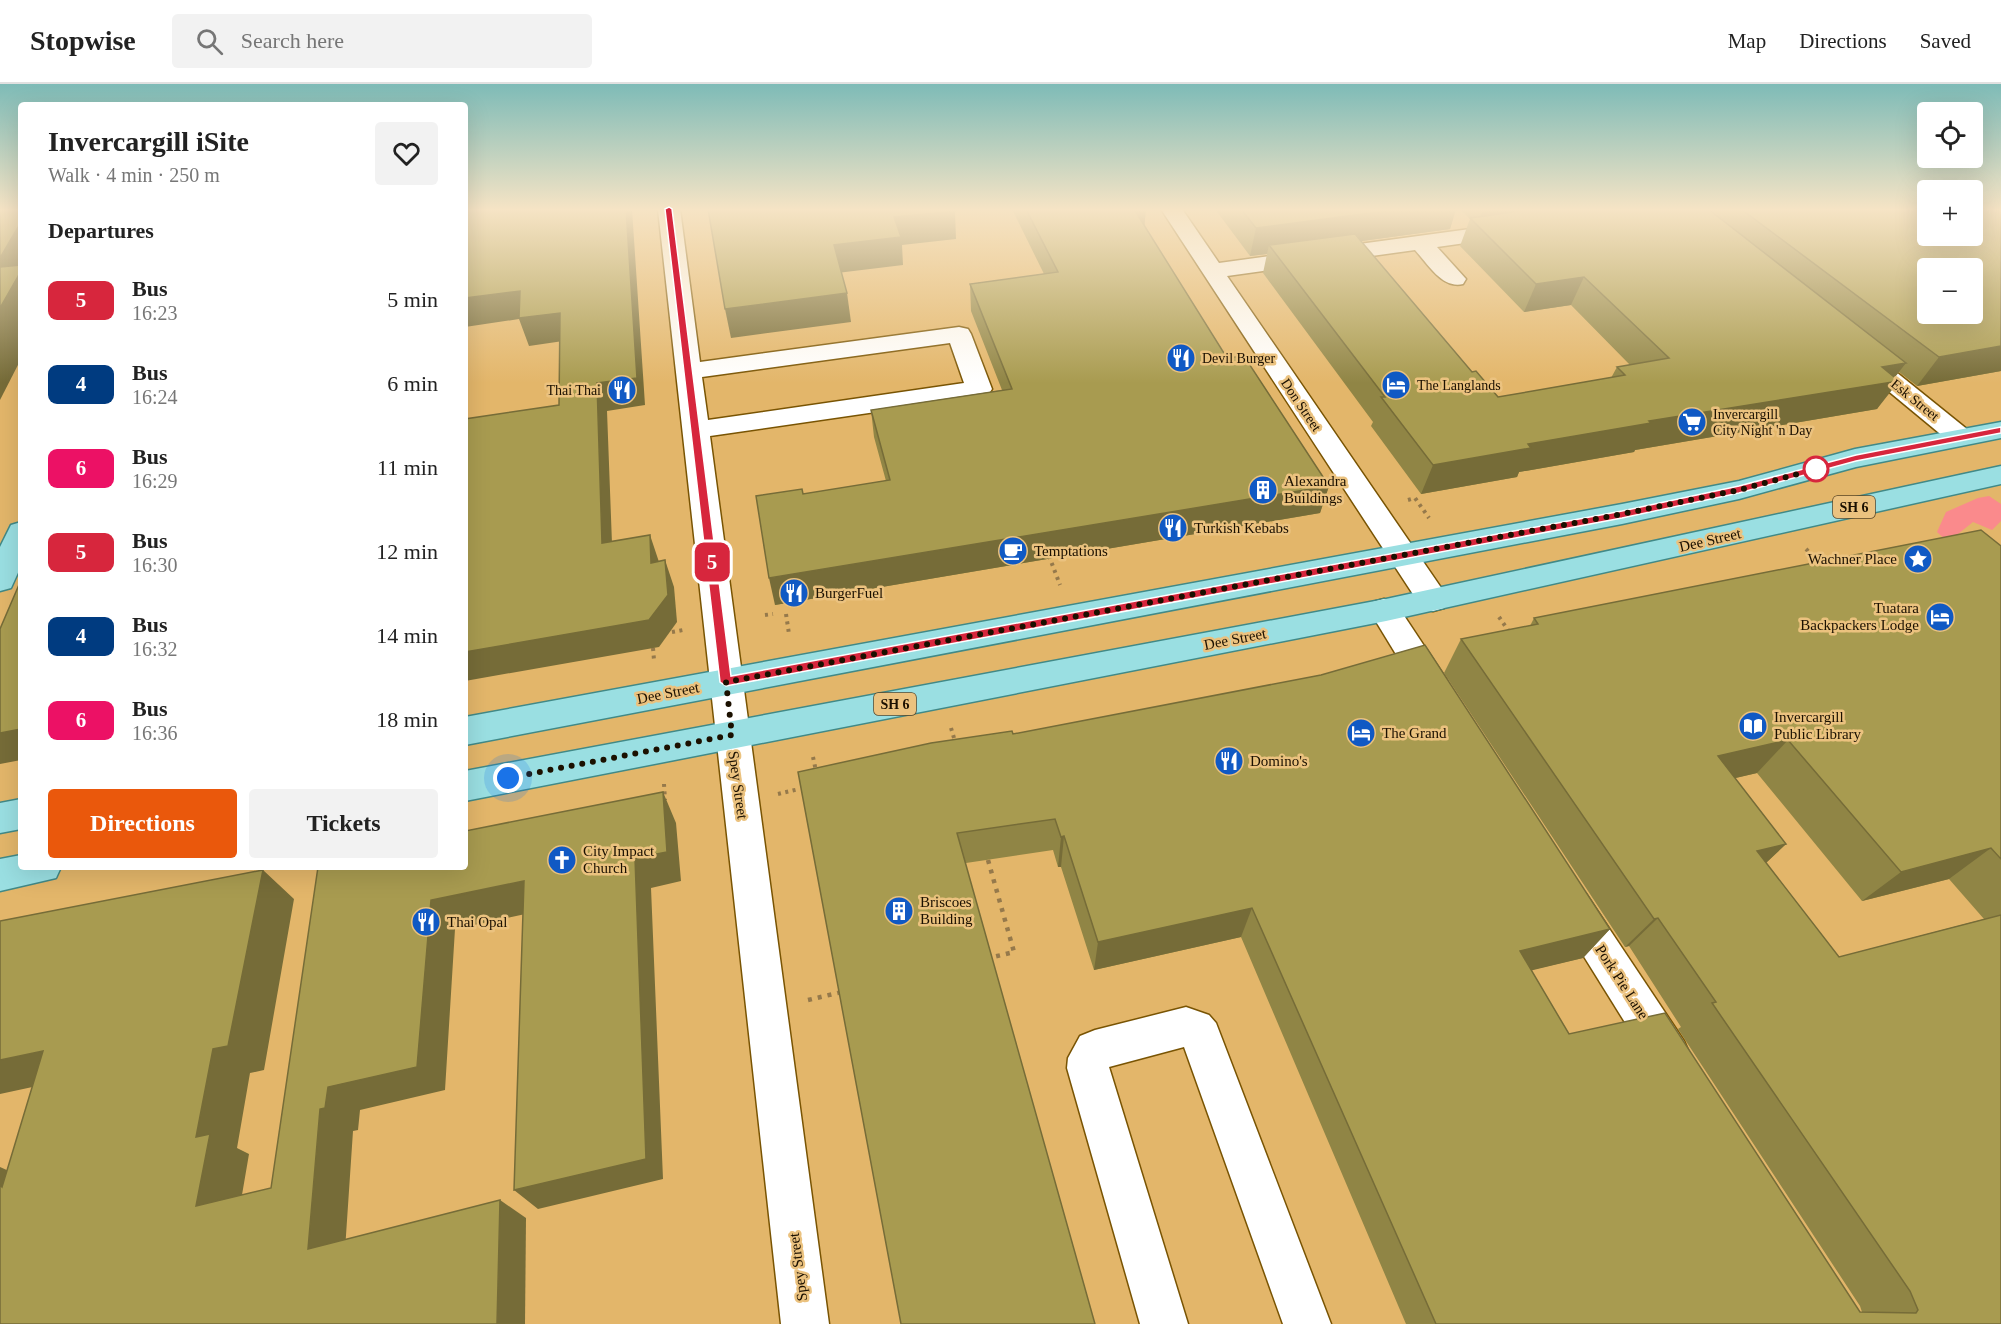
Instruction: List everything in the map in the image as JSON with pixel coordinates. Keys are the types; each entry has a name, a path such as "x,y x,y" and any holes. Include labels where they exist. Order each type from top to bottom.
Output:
{"main road":[{"name":"Dee Street","path":"468,730 1646,509 1739,490 1856,458 1959,436 2001,430"},
{"name":"Dee Street","path":"468,785 1384,610 1708,542 1780,523 2001,475"},
{"path":"0,580 18,539"},
{"path":"0,818 18,815"},
{"path":"0,875 27,870"}],"street":[{"name":"Spey Street","path":"676,267 805,1324"},
{"name":"Don Street","path":"1208,267 1433,600"},
{"path":"1211,271 1242,267"},
{"path":"1444,267 1455,279"},
{"path":"689,371 959,334 979,389 696,430"},
{"name":"Esk Street","path":"1839,339 1959,436"},
{"path":"1384,610 1454,719"},
{"name":"Pork Pie Lane","path":"1557,880 1686,1082"},
{"path":"1164,1324 1088,1068 1089,1058 1095,1050 1186,1027 1195,1029 1203,1037 1307,1324"}],"path":[{"path":"1415,498 1432,521"},
{"path":"1780,523 1824,567"},
{"path":"1045,547 1072,617"},
{"path":"1494,609 1514,638"},
{"path":"765,615 773,614"},
{"path":"786,614 790,637"},
{"path":"813,757 818,778"},
{"path":"663,784 665,807"},
{"path":"778,794 799,789"},
{"path":"985,959 1014,952 988,860"}],"shaded area":[{"path":"0,267 18,267 18,870 468,870 468,267 1917,267 1917,324 1983,324 1983,267 2001,267 2001,1306 1951,1324 0,1324"},
{"path":"1989,496 2001,504 2001,521 1992,530 1973,522 1948,542 1937,532 1946,512 1978,498"}],"building":[{"path":"0,267 18,267 18,276 0,308"},
{"path":"468,267 630,267 637,378 597,383 602,543 650,535 651,563 665,560 668,595 649,620 468,651 468,419 559,405 560,313 519,318 520,291 468,298"},
{"path":"718,267 840,267 847,293 725,309"},
{"path":"1055,267 1170,267 1227,358 1244,356 1329,486 769,578 756,496 802,489 803,494 890,480 871,410 1012,389 970,284 1058,272"},
{"path":"1286,267 1383,267 1472,372 1476,371 1498,397 1625,375 1617,367 1669,358 1584,277 1536,284 1519,267 1782,267 1906,363 1882,367 1899,381 1649,421 1651,423 1528,444 1531,448 1433,465 1381,397 1385,397"},
{"path":"1818,267 1917,267 1917,324 1983,324 1983,267 2001,267 2001,346 1939,357"},
{"path":"1981,530 2001,546 2001,859 1991,848 1901,872 1788,740 1718,756 1786,844 1757,851 1839,957 2001,915 2001,1324 1436,1324 1252,908 1098,942 1064,836 1061,837 1055,819 957,833 1095,1324 901,1324 798,772 931,743 1012,731 1013,734 1321,675 1425,645 1610,929 1520,951 1569,1034 1665,1013 1860,1312 1916,1313 1918,1310 1910,1291 1712,1003 1716,1002 1658,918 1654,919 1461,639 1538,624 1534,618"},
{"path":"18,587 18,730 0,733 0,629"},
{"path":"663,792 667,852 635,858 646,1159 514,1190 524,881 431,900 417,1067 328,1087 325,1108 320,1109 308,1249 500,1200 497,1324 0,1324 0,1185 2,1187 43,1051 0,1060 0,921 263,870 228,1046 213,1049 196,1137 210,1134 196,1206 271,1188 318,870 468,870 468,830"}],"bus line":[{"name":"5","path":"676,267 726,682 1622,514 1739,490 1856,458 2001,430"}],"place":[{"name":"Devil Burger","path":"1181,358"},
{"name":"The Langlands","path":"1396,385"},
{"name":"Thai Thai","path":"622,390"},
{"name":"Invercargill City Night 'n Day","path":"1692,422"},
{"name":"Alexandra Buildings","path":"1263,490"},
{"name":"Turkish Kebabs","path":"1173,528"},
{"name":"Temptations","path":"1013,551"},
{"name":"Wachner Place","path":"1918,559"},
{"name":"BurgerFuel","path":"794,593"},
{"name":"Tuatara Backpackers Lodge","path":"1940,617"},
{"name":"Invercargill Public Library","path":"1753,726"},
{"name":"The Grand","path":"1361,733"},
{"name":"Domino's","path":"1229,761"},
{"name":"City Impact Church","path":"562,860"},
{"name":"Briscoes Building","path":"899,911"},
{"name":"Thai Opal","path":"426,922"}],"route":[{"path":"508,778 732,735 726,682 1622,514 1739,490 1816,469"}]}
